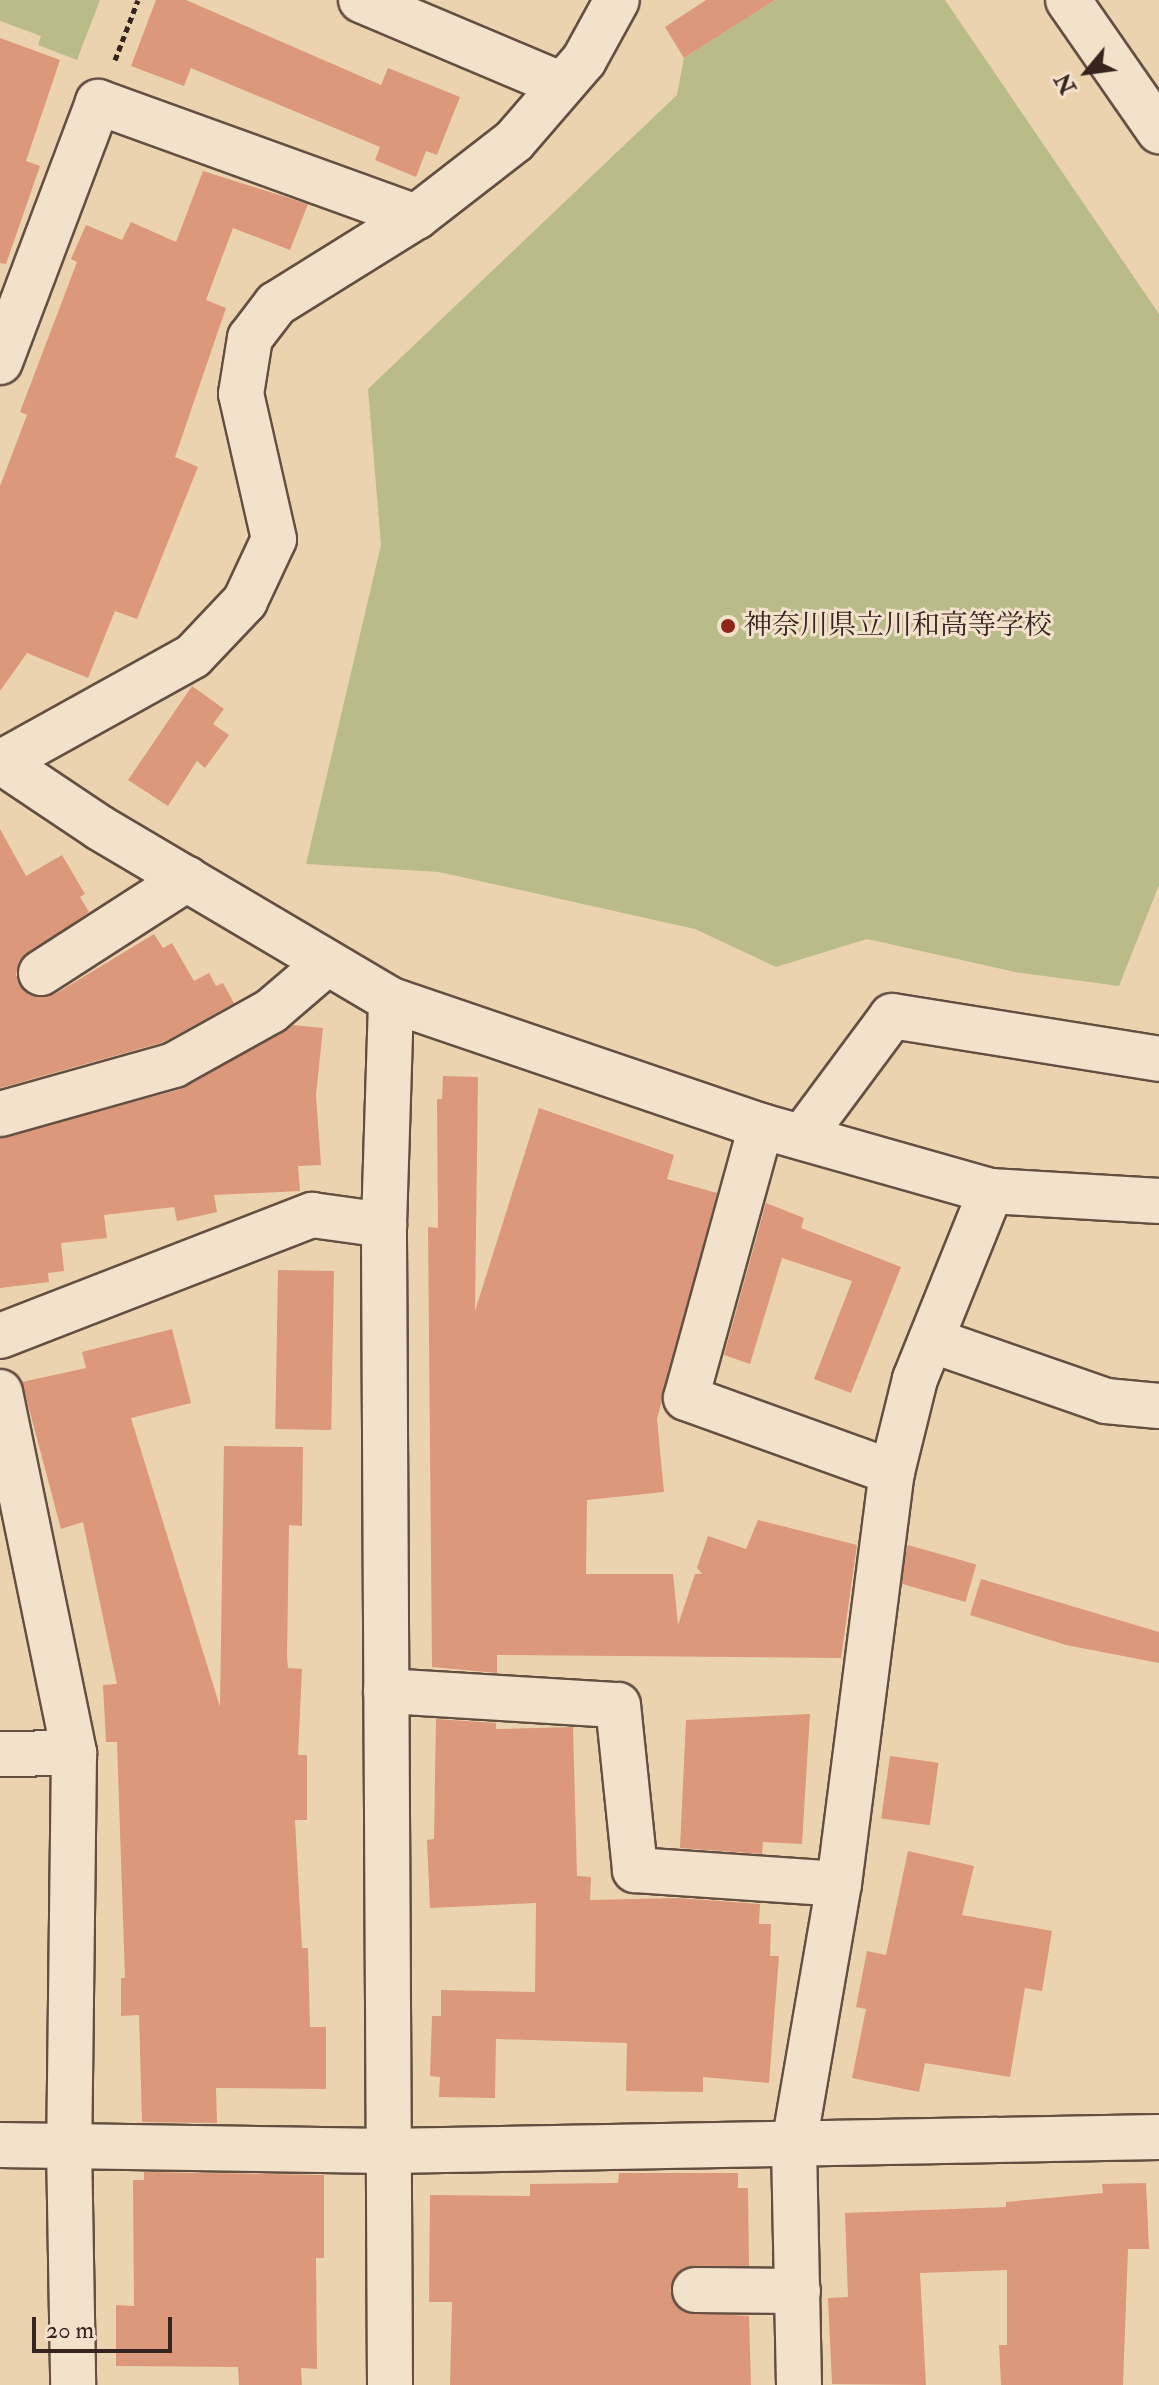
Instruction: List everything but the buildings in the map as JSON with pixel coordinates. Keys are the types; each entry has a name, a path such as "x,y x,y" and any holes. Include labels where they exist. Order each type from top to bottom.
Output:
{"street":[{"path":"361,0 562,85"},
{"path":"617,0 584,60 514,141 416,217 276,304 250,338 241,394 274,539 245,601 193,656 1,761 187,879 391,1000 761,1126 991,1191 1159,1201"},
{"path":"1068,0 1159,131"},
{"path":"0,362 98,102 416,217"},
{"path":"41,973 187,879"},
{"path":"0,1114 174,1065 271,1011 327,963"},
{"path":"390,2385 386,2151 384,1225 391,1000"},
{"path":"803,1136 892,1016 1159,1059"},
{"path":"761,1126 686,1398 892,1472"},
{"path":"799,2385 794,2144 839,1884 892,1472 931,1340 991,1191"},
{"path":"0,1336 312,1215 384,1225"},
{"path":"931,1340 1106,1401 1159,1406"},
{"path":"0,1392 74,1753 69,2144 73,2385"},
{"path":"386,1691 618,1705 635,1870 839,1884"},
{"path":"0,1754 74,1753"},
{"path":"0,2145 386,2151 1159,2137"},
{"path":"695,2290 798,2291"}],"path":[{"path":"98,102 138,0"}],"green space":[{"path":"0,0 100,0 77,60 38,45 41,36 0,21"},
{"name":"神奈川県立川和高等学校","path":"775,0 945,0 1159,314 1159,885 1119,986 1015,972 867,939 776,967 695,929 439,872 306,864 381,545 368,389 677,95 684,58"}],"place":[{"name":"神奈川県立川和高等学校","path":"728,626"}]}
